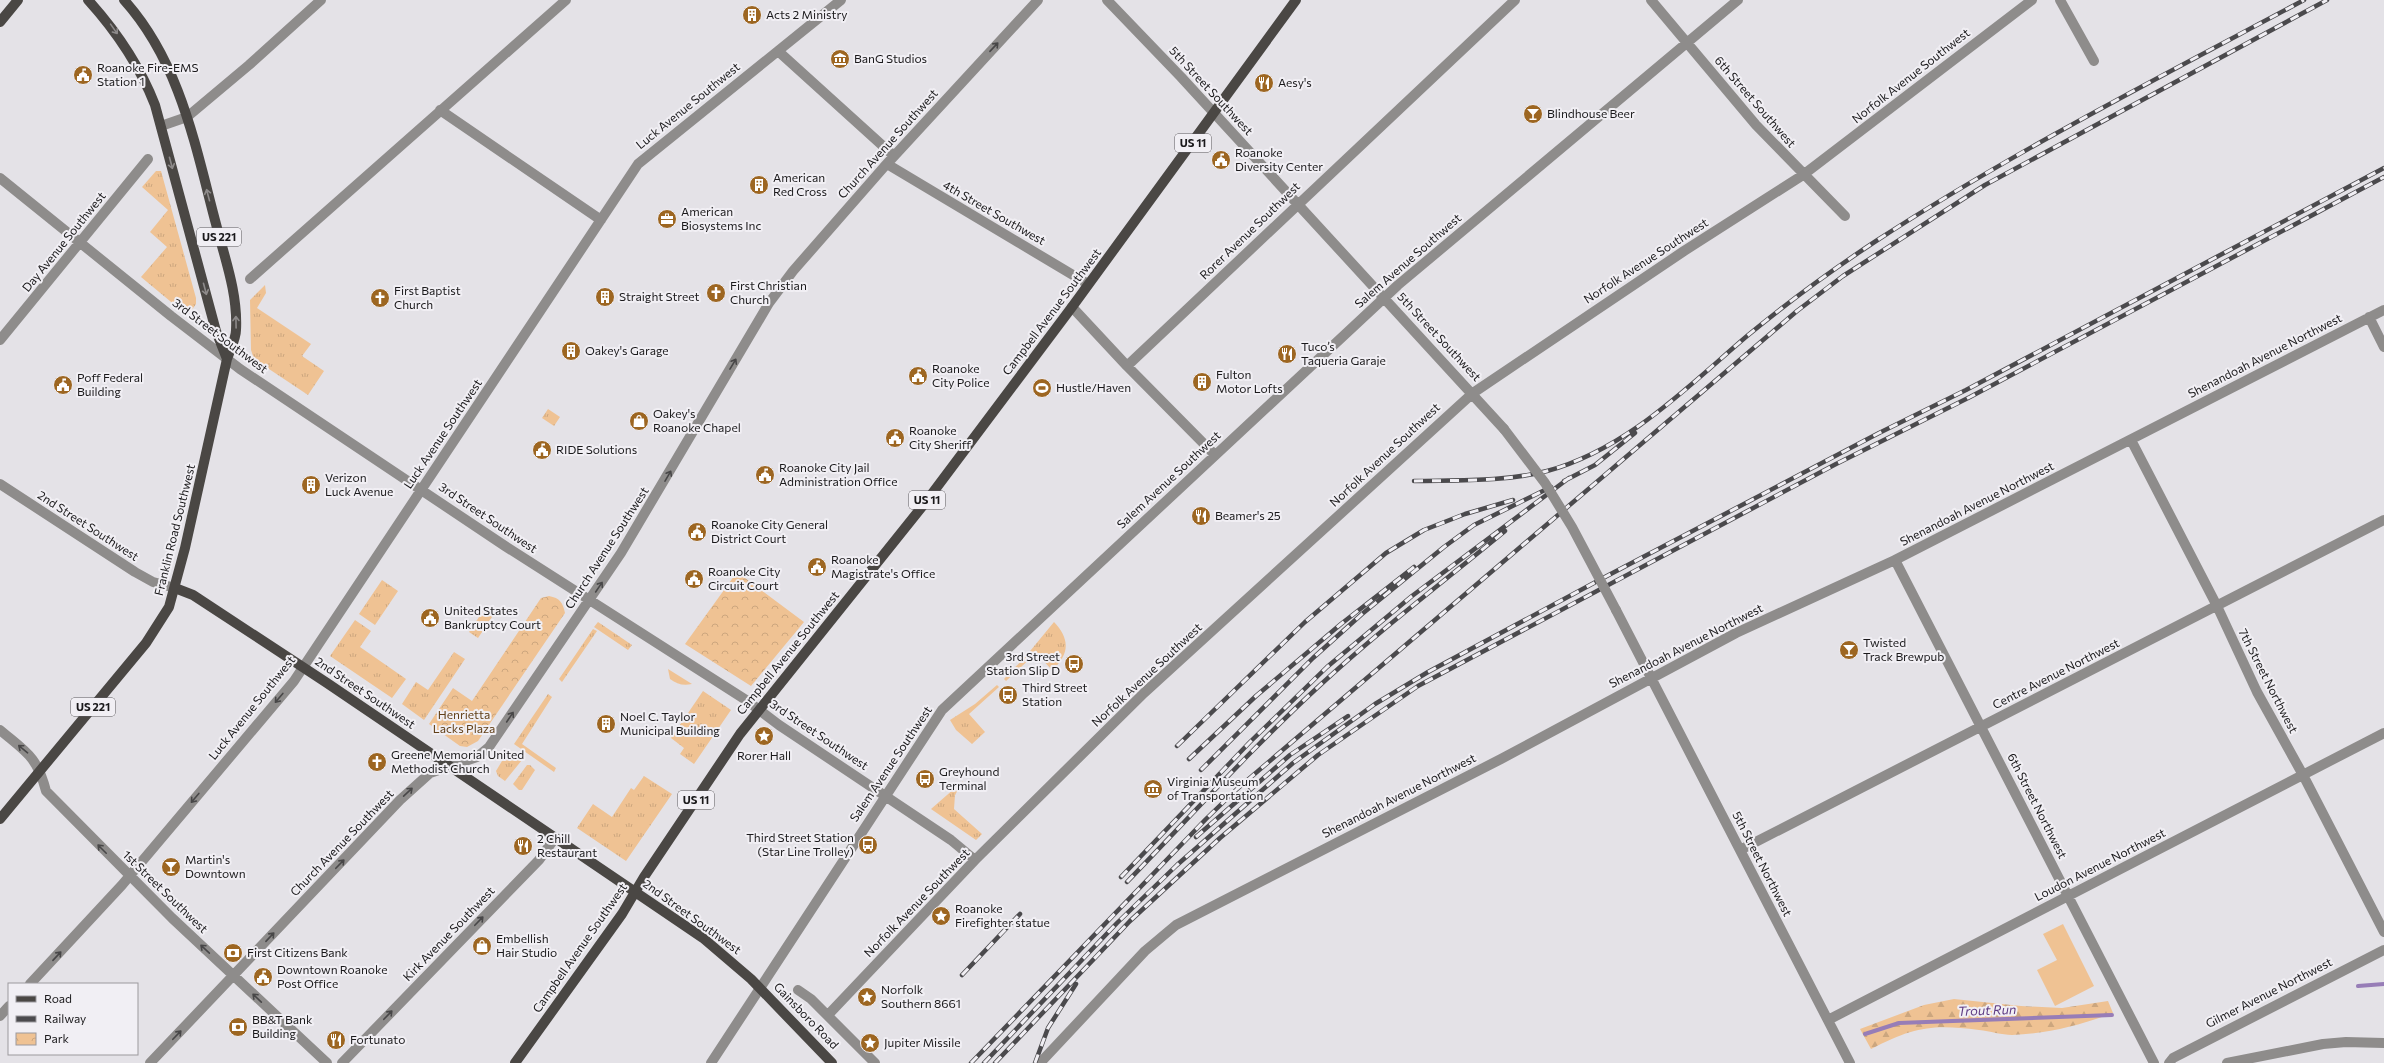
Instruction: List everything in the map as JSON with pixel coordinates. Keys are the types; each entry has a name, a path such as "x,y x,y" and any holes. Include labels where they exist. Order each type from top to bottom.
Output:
{"main road":[{"path":"0,22 18,0"},
{"name":"Franklin Road Southwest","path":"88,0 110,25 131,54 143,76 161,126 216,331 227,359"},
{"name":"Franklin Road Southwest","path":"0,819 150,637 169,607 175,588 226,372 227,359 236,332 233,290 187,117 165,58 155,40 124,0"},
{"name":"Campbell Avenue Southwest","path":"515,1063 622,914 635,892 758,710 898,539 1072,306 1296,0"},
{"name":"2nd Street Southwest","path":"175,588 193,596 303,667 635,892 721,952 760,988"},
{"name":"Gainsboro Road","path":"760,988 832,1063"}],"street":[{"path":"161,126 187,117 249,65 321,0"},
{"path":"250,279 566,0"},
{"name":"Luck Avenue Southwest","path":"31,983 130,876 294,681 638,164 841,0"},
{"name":"Church Avenue Southwest","path":"150,1063 400,800 430,773 478,757 490,747 590,600 654,501 770,303 793,271 894,156 1038,0"},
{"name":"5th Street Southwest","path":"1107,0 1214,113 1473,393 1504,429 1545,483 1568,520 1652,678"},
{"name":"Rorer Avenue Southwest","path":"1127,366 1515,0"},
{"name":"6th Street Southwest","path":"1651,0 1756,125 1803,175 1845,216"},
{"name":"Salem Avenue Southwest","path":"711,1063 942,710 1384,297 1483,212 1738,0"},
{"name":"Norfolk Avenue Southwest","path":"828,1015 975,860 1144,693 1473,393 1677,256 1803,175 2032,0"},
{"path":"2060,0 2094,61"},
{"path":"778,50 894,156"},
{"path":"440,110 601,220"},
{"name":"Day Avenue Southwest","path":"0,340 148,159"},
{"name":"4th Street Southwest","path":"887,164 1088,284"},
{"name":"3rd Street Southwest","path":"0,178 80,244 227,359 422,490 758,710 951,840 975,860"},
{"path":"1072,306 1127,366 1215,455"},
{"name":"Shenandoah Avenue Northwest","path":"1040,1063 1145,951 1176,925 1501,759 1736,632 1895,560 2384,310"},
{"path":"2369,317 2384,347"},
{"name":"7th Street Northwest","path":"2131,440 2217,606 2257,692 2304,776 2384,932"},
{"name":"2nd Street Southwest","path":"0,484 135,572 153,582 175,588"},
{"name":"Centre Avenue Northwest","path":"1740,850 2384,520"},
{"name":"6th Street Northwest","path":"1895,560 2154,1063"},
{"name":"5th Street Northwest","path":"1652,678 1850,1063"},
{"name":"1st Street Southwest","path":"0,730 34,758 41,771 46,791 130,876 327,1063"},
{"name":"Loudon Avenue Northwest","path":"1828,1020 2304,776 2384,733"},
{"name":"Kirk Avenue Southwest","path":"342,1063 539,860 556,838"},
{"name":"Gilmer Avenue Northwest","path":"2169,1063 2180,1054 2384,950"},
{"path":"798,990 811,999 828,1015 874,1063"},
{"path":"0,1016 8,1007"},
{"path":"2227,1063 2323,1044 2346,1042 2384,1043"}],"green space":[{"path":"156,171 161,171 196,298 196,304 191,311 182,311 141,277 167,247 150,232 168,210 142,187"},
{"path":"265,285 266,293 257,308 311,344 302,356 324,371 308,395 254,359 251,350 250,300"},
{"path":"548,409 560,417 554,426 542,418"},
{"path":"737,572 804,622 751,686 685,644"},
{"path":"382,580 398,591 375,625 359,614"},
{"name":"Henrietta Lacks Plaza","path":"549,596 556,598 560,602 565,613 478,741 467,747 460,746 429,724 453,688 472,701 541,598"},
{"path":"487,605 496,611 478,638 469,632"},
{"path":"355,620 371,631 360,647 406,679 392,698 330,656"},
{"path":"598,622 632,645 628,650 594,627"},
{"path":"1054,622 1063,634 1066,646 1065,652 1058,664 1052,670 1036,653 1006,681 1004,679 1026,656"},
{"path":"593,629 597,631 562,682 559,679"},
{"path":"454,652 465,659 424,720 402,704 416,682 428,690"},
{"path":"668,669 692,684 683,685 673,681 670,679"},
{"path":"997,685 999,687 969,714 985,732 972,744 956,730 950,720 975,704"},
{"path":"703,691 731,710 694,764 680,754 684,748 671,738"},
{"path":"548,694 552,697 522,744 556,768 554,772 514,744"},
{"path":"508,751 522,760 505,781 498,776 496,771"},
{"path":"527,765 530,765 535,770 522,790 519,790 513,784"},
{"path":"644,776 672,794 626,861 577,828 593,804 612,817 631,788 634,790"},
{"path":"963,781 955,795 954,809 982,834 976,840 931,809"},
{"path":"2063,924 2094,986 2055,1006 2037,970 2057,960 2043,934"},
{"path":"1954,999 2021,1006 2062,1008 2108,1001 2113,1013 2064,1028 2038,1033 2008,1035 1963,1028 1948,1027 1924,1029 1899,1036 1871,1049 1860,1029 1924,1005"}],"waterway":[{"name":"Trout Run","path":"2358,986 2384,984"},
{"name":"Trout Run","path":"1865,1034 1899,1023 2112,1015"}],"railway":[{"path":"1414,481 1481,480 1531,475 1576,461 1603,448 1654,415 1778,311 1876,241 1980,177 2087,116 2304,0"},
{"path":"971,1063 1206,819 1237,789 1797,311 1843,276 1985,185 2327,0"},
{"path":"984,1063 1117,923 1177,865 1293,763 1375,704 1428,672 1605,577 1879,433 1966,390 2384,168"},
{"path":"995,1063 1130,921 1220,838 1318,755 1418,686 1836,464 1970,397 2384,177"},
{"path":"1564,481 1595,465 1635,433"},
{"path":"1121,877 1250,742 1327,667 1412,596 1569,478"},
{"path":"1201,770 1313,658 1362,614 1444,547 1474,525 1551,487"},
{"path":"1177,746 1305,622 1386,553 1424,530 1465,514 1513,500"},
{"path":"1127,882 1244,759 1292,711 1386,627 1505,531"},
{"path":"1189,759 1256,696 1341,624 1414,567"},
{"path":"1196,837 1290,755 1348,716"},
{"path":"962,975 1020,914"},
{"path":"1035,1063 1048,1028 1076,984"}],"place":[{"name":"Acts 2 Ministry","path":"752,15"},
{"name":"BanG Studios","path":"840,59"},
{"name":"Roanoke Fire-EMS Station 1","path":"83,75"},
{"name":"Aesy's","path":"1264,83"},
{"name":"Blindhouse Beer","path":"1533,114"},
{"name":"Roanoke Diversity Center","path":"1221,160"},
{"name":"American Red Cross","path":"759,185"},
{"name":"American Biosystems Inc","path":"667,219"},
{"name":"First Christian Church","path":"716,293"},
{"name":"Straight Street","path":"605,297"},
{"name":"First Baptist Church","path":"380,298"},
{"name":"Oakey's Garage","path":"571,351"},
{"name":"Tuco’s Taqueria Garaje","path":"1287,354"},
{"name":"Roanoke City Police","path":"918,376"},
{"name":"Fulton Motor Lofts","path":"1202,382"},
{"name":"Poff Federal Building","path":"63,385"},
{"name":"Hustle/Haven","path":"1042,388"},
{"name":"Oakey's Roanoke Chapel","path":"639,421"},
{"name":"Roanoke City Sheriff","path":"895,438"},
{"name":"RIDE Solutions","path":"542,450"},
{"name":"Roanoke City Jail Administration Office","path":"765,475"},
{"name":"Verizon Luck Avenue","path":"311,485"},
{"name":"Beamer's 25","path":"1201,516"},
{"name":"Roanoke City General District Court","path":"697,532"},
{"name":"Roanoke Magistrate's Office","path":"817,567"},
{"name":"Roanoke City Circuit Court","path":"694,579"},
{"name":"United States Bankruptcy Court","path":"430,618"},
{"name":"Twisted Track Brewpub","path":"1849,650"},
{"name":"3rd Street Station Slip D","path":"1074,664"},
{"name":"Third Street Station","path":"1008,695"},
{"name":"Noel C. Taylor Municipal Building","path":"606,724"},
{"name":"Rorer Hall","path":"764,736"},
{"name":"Greene Memorial United Methodist Church","path":"377,762"},
{"name":"Greyhound Terminal","path":"925,779"},
{"name":"Virginia Museum of Transportation","path":"1153,789"},
{"name":"Third Street Station (Star Line Trolley)","path":"868,845"},
{"name":"2 Chill Restaurant","path":"523,846"},
{"name":"Martin's Downtown","path":"171,867"},
{"name":"Roanoke Firefighter statue","path":"941,916"},
{"name":"Embellish Hair Studio","path":"482,946"},
{"name":"First Citizens Bank","path":"233,953"},
{"name":"Downtown Roanoke Post Office","path":"263,977"},
{"name":"Norfolk Southern 8661","path":"867,997"},
{"name":"BB&T Bank Building","path":"238,1027"},
{"name":"Fortunato","path":"336,1040"},
{"name":"Jupiter Missile","path":"870,1043"}]}
